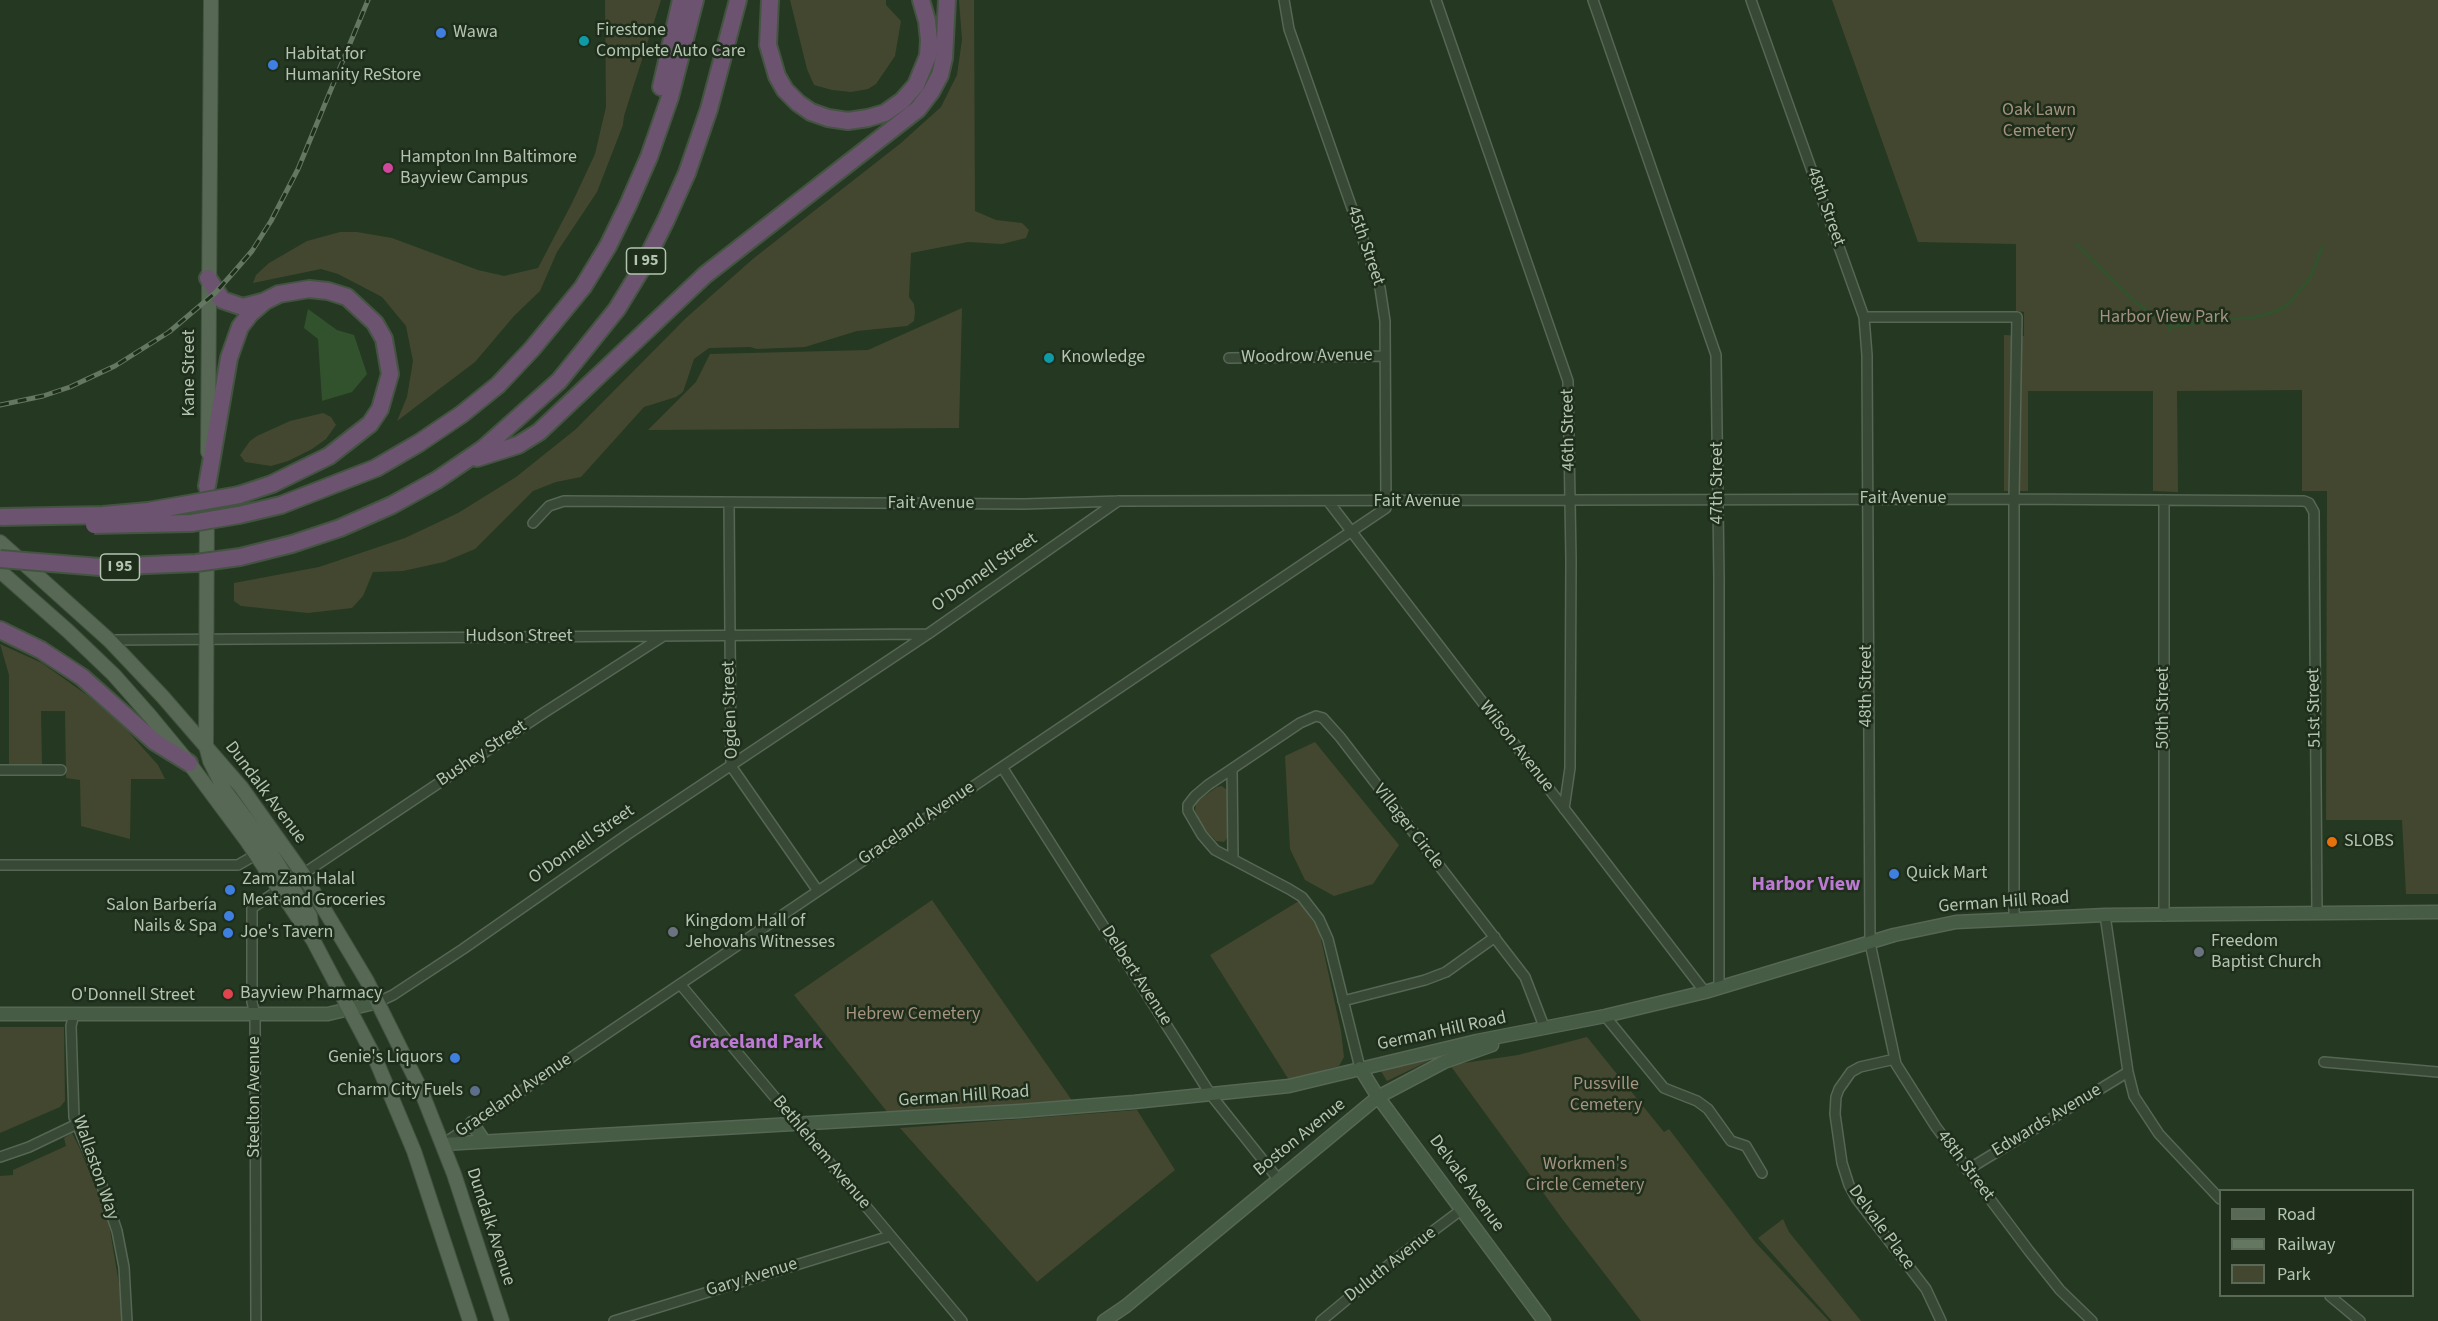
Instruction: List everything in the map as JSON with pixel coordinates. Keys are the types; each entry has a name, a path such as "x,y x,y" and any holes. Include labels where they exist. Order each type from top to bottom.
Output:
{"highway":[{"path":"628,205 660,94 681,0"},
{"name":"I 95","path":"0,518 82,525 137,526 192,523 239,515 281,505 376,468 462,414 498,385 561,316 583,287 602,256 649,157 670,97 695,0"},
{"name":"I 95","path":"0,559 110,567 196,563 240,557 340,528 392,505 437,480 484,448 559,381 617,309 642,268 687,173 709,109 738,0"},
{"path":"770,0 768,45 771,61 785,90 798,104 811,112 828,118 848,121 885,113 902,101 916,85 927,56 929,40 921,0"},
{"path":"937,0 945,40"},
{"path":"459,464 518,445 539,432 705,276 918,109 940,75 944,58 947,0"},
{"path":"0,518 148,511 239,495 300,472 329,456 370,424 380,409 390,374 384,339 375,323 347,297 328,291 309,289 279,294 265,301 243,307 222,300 208,278"},
{"path":"207,486 234,340 250,314 265,301"},
{"path":"0,630 41,650 82,677 155,742 189,763"}],"main road":[{"name":"Kane Street","path":"206,746 212,2"},
{"name":"Dundalk Avenue","path":"0,542 109,640 206,746 263,816 303,874 378,1002 420,1088 443,1144 502,1321"},
{"path":"0,571 114,675 189,763 280,889 313,940 375,1058 414,1150 470,1321"},
{"path":"206,746 210,761 225,791 266,845 310,916 313,940"}],"street":[{"name":"45th Street","path":"1284,0 1289,29 1380,288 1385,321 1386,502"},
{"name":"46th Street","path":"1436,0 1568,381 1570,768 1564,809"},
{"name":"47th Street","path":"1593,0 1716,355 1719,415 1719,987"},
{"name":"48th Street","path":"1751,0 1864,317 1868,355 1870,943 1895,1059 1911,1091 1967,1170 2060,1290 2092,1321"},
{"path":"1864,317 2016,318 2014,918"},
{"name":"Woodrow Avenue","path":"1229,358 1385,356"},
{"name":"Fait Avenue","path":"533,523 549,506 564,501 1024,504 1119,501 2014,499 2285,500 2309,503"},
{"name":"50th Street","path":"2164,500 2164,916"},
{"name":"O'Donnell Street","path":"0,1014 328,1014 378,1002 393,995 446,960 618,841 928,634 1119,501"},
{"name":"Wilson Avenue","path":"1328,501 1705,992"},
{"name":"Graceland Avenue","path":"443,1144 1386,508 1386,502"},
{"name":"Ogden Street","path":"729,503 731,766 818,891"},
{"name":"51st Street","path":"2309,503 2314,512 2317,915"},
{"name":"Hudson Street","path":"109,640 928,634"},
{"name":"Bushey Street","path":"303,874 663,636"},
{"name":"Villager Circle","path":"1360,1068 1328,939 1311,907 1302,897 1209,844 1188,811 1188,805 1195,796 1300,723 1316,716 1323,718 1525,977 1545,1029"},
{"name":"Delbert Avenue","path":"1002,767 1212,1095 1278,1179"},
{"path":"1232,769 1233,858"},
{"path":"0,770 61,770"},
{"path":"0,865 238,865 256,855"},
{"name":"Steelton Avenue","path":"256,1321 255,1015 252,1002 252,908 280,889"},
{"name":"German Hill Road","path":"443,1144 1009,1112 1212,1095 1289,1086 1477,1041 1545,1029 1705,992 1918,929 1956,922 2105,915 2317,915 2438,912"},
{"path":"2105,915 2128,1072 2134,1096 2147,1118 2219,1198"},
{"path":"1343,1000 1425,980 1446,972 1495,938"},
{"name":"Bethlehem Avenue","path":"680,984 962,1321"},
{"name":"Wallaston Way","path":"74,1014 71,1027 74,1117 99,1177 117,1231 124,1267 127,1321"},
{"path":"1605,1016 1664,1089 1697,1101 1708,1109 1731,1141 1746,1146 1762,1173"},
{"name":"Boston Avenue","path":"1104,1321 1126,1306 1378,1097 1455,1057 1545,1029"},
{"name":"Delvale Place","path":"1895,1059 1860,1067 1851,1072 1839,1089 1835,1114 1842,1163 1856,1198 1926,1289 1941,1321"},
{"path":"2324,1062 2438,1072"},
{"name":"Delvale Avenue","path":"1360,1068 1378,1097 1544,1321"},
{"name":"Edwards Avenue","path":"1967,1170 2128,1072"},
{"path":"472,1123 484,1141"},
{"path":"0,1157 29,1147 77,1124"},
{"name":"Duluth Avenue","path":"1321,1321 1397,1258 1461,1210"},
{"name":"Gary Avenue","path":"614,1321 890,1236"},
{"path":"2331,1297 2360,1321"}],"green space":[{"path":"605,0 661,0 623,125 597,192 557,252 540,291 514,316 475,362 397,421 407,397 413,361 406,326 382,297 338,274 321,269 253,283 256,275 269,263 307,241 340,232 357,232 392,238 478,270 504,276 538,268 595,154 606,107"},
{"path":"790,0 886,0 886,5 901,21 895,56 876,84 868,89 851,92 814,85 807,69"},
{"path":"959,0 974,0 975,211 996,220 1022,223 1029,230 1026,238 1002,244 968,242 911,253 909,297 914,304 915,312 914,321 907,326 857,331 805,347 709,348 694,359 683,392 676,397 644,407 581,477 556,482 533,491 475,549 444,562 403,571 373,572 363,596 352,608 308,613 241,606 234,601 234,583 319,567 405,538 458,513 516,477 576,429 686,318 754,258 901,143 941,107 957,75 962,40"},
{"name":"Oak Lawn Cemetery","path":"1832,0 2438,0 2438,894 2406,894 2402,820 2326,820 2327,491 2302,491 2302,390 2177,391 2178,492 2153,491 2153,391 2028,391 2028,491 2004,491 2004,335 2024,336 2024,312 2016,311 2016,244 1918,242"},
{"path":"962,308 959,428 648,430 696,382 710,354 868,350"},
{"path":"323,413 331,417 336,425 326,439 312,449 288,461 271,466 245,462 240,455 250,441 257,436 290,421"},
{"path":"0,644 42,663 87,695 125,728 158,765 165,779 131,779 130,839 81,826 80,780 66,778 65,711 41,711 42,764 9,764 9,675"},
{"path":"1315,742 1399,845 1373,884 1334,896 1305,880 1290,849 1285,756"},
{"path":"1222,786 1227,790 1228,837 1224,842 1216,841 1200,824 1195,810 1196,802"},
{"name":"Hebrew Cemetery","path":"932,900 1073,1102 888,1113 794,995"},
{"path":"1299,901 1319,930 1341,1031 1344,1057 1339,1066 1289,1080 1210,955"},
{"path":"0,1027 64,1027 65,1101 60,1107 0,1133"},
{"name":"Workmen's Circle Cemetery","path":"1587,1037 1664,1132 1669,1129 1755,1242 1829,1321 1641,1321 1563,1220 1450,1065 1518,1055"},
{"path":"1441,1055 1387,1081 1379,1068"},
{"path":"1137,1110 1175,1170 1037,1282 900,1128"},
{"path":"72,1133 108,1218 122,1302 122,1321 0,1321 0,1176 13,1175 13,1170 66,1146 64,1138"},
{"path":"1783,1219 1789,1232 1861,1321 1832,1321 1758,1238"}],"shaded area":[{"path":"308,309 337,330 354,335 367,374 352,392 322,401 318,339 304,328"}],"waterway":[{"path":"2076,244 2135,302 2172,327 2221,319 2251,318 2278,311 2289,303 2311,277 2322,247"},
{"path":"2168,331 2172,327"}],"railway":[{"path":"0,405 43,396 70,387 115,366 169,332 215,293 252,251 271,221 298,169 368,0"}],"place":[{"name":"Wawa","path":"441,33"},
{"name":"Firestone Complete Auto Care","path":"584,41"},
{"name":"Habitat for Humanity ReStore","path":"273,65"},
{"name":"Hampton Inn Baltimore Bayview Campus","path":"388,168"},
{"name":"Knowledge","path":"1049,358"},
{"name":"SLOBS","path":"2332,842"},
{"name":"Quick Mart","path":"1894,874"},
{"name":"Zam Zam Halal Meat and Groceries","path":"230,890"},
{"name":"Salon Barbería Nails & Spa","path":"229,916"},
{"name":"Kingdom Hall of Jehovahs Witnesses","path":"673,932"},
{"name":"Joe's Tavern","path":"228,933"},
{"name":"Freedom Baptist Church","path":"2199,952"},
{"name":"Bayview Pharmacy","path":"228,994"},
{"name":"Genie's Liquors","path":"455,1058"},
{"name":"Charm City Fuels","path":"475,1091"}],"district":[{"name":"Harbor View","path":"1806,886"},
{"name":"Graceland Park","path":"756,1044"}],"park label":[{"name":"Harbor View Park","path":"2164,318"},
{"name":"Pussville Cemetery","path":"1606,1095"}]}
